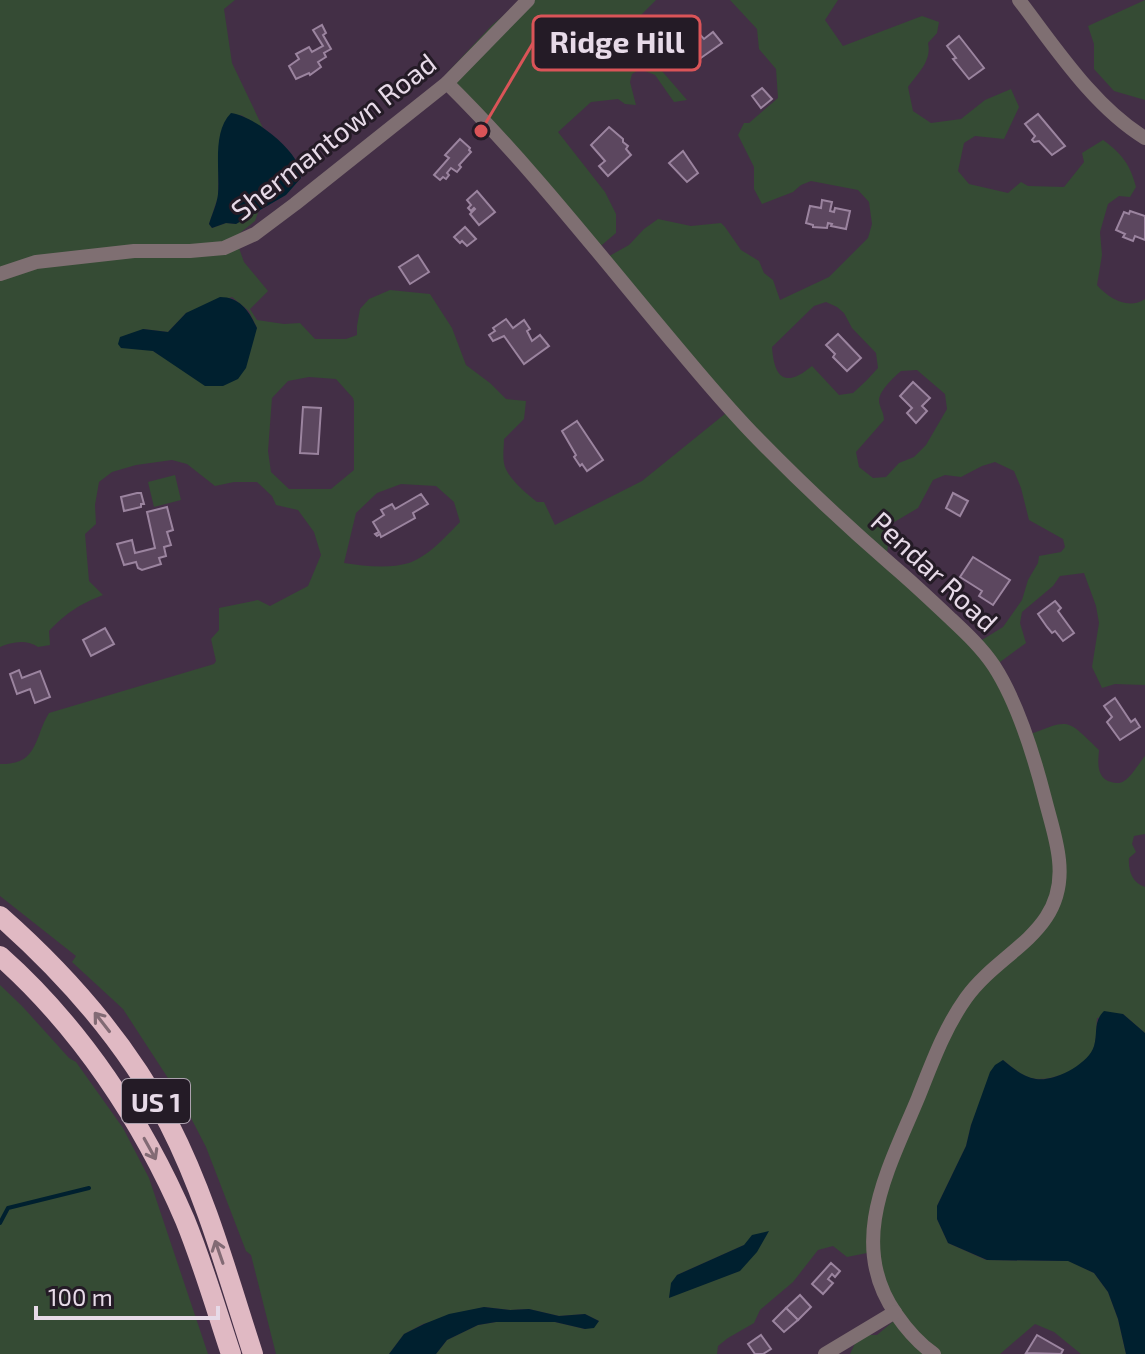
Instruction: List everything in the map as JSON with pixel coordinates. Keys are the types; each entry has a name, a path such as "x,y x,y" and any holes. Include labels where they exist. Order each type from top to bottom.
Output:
{"highway":[{"name":"US 1","path":"0,916 66,978 122,1047 148,1086 188,1166 255,1354"},
{"name":"US 1","path":"0,956 69,1028 129,1114 186,1222 229,1354"}],"street":[{"name":"Shermantown Road","path":"0,274 36,262 134,251 224,248 255,234 447,83 528,0"},
{"path":"1019,0 1097,98 1119,120 1145,138"},
{"name":"Pendar Road","path":"447,83 489,124 758,439 973,640 1004,683 1029,745 1056,844 1058,892 1052,910 1038,930 976,985 951,1020 902,1134 875,1210 872,1250 884,1298 917,1342 934,1354"},
{"path":"825,1354 895,1312"}],"green space":[{"path":"0,0 235,0 224,9 232,63 263,128 241,115 219,146 218,197 209,224 212,228 226,223 236,224 259,210 255,221 235,237 244,262 268,291 250,309 257,320 300,323 315,339 346,339 357,335 360,309 369,299 390,290 430,294 452,328 466,365 506,399 526,401 524,419 504,439 504,464 519,486 537,502 544,502 555,525 642,481 731,409 604,259 629,245 658,219 691,226 721,223 741,250 759,261 764,273 773,280 780,300 829,277 868,238 872,224 869,202 858,190 811,181 762,204 754,189 754,167 738,135 744,123 749,123 778,98 776,69 759,49 757,29 730,0 838,0 825,20 843,46 922,16 939,22 937,33 928,43 926,61 908,87 913,111 931,123 961,119 985,100 1011,89 1019,107 1004,139 975,136 964,143 958,171 969,184 1008,193 1021,182 1028,186 1064,187 1084,162 1082,153 1103,140 1124,160 1136,187 1130,197 1119,196 1108,204 1100,232 1102,255 1097,285 1107,295 1126,303 1145,299 1145,685 1115,684 1102,688 1092,667 1099,623 1084,573 1060,576 1053,586 1022,612 1020,623 1026,643 996,665 1026,736 1059,724 1073,727 1099,750 1100,773 1114,783 1127,779 1145,756 1145,834 1134,836 1132,844 1136,852 1129,858 1129,863 1134,879 1145,887 1145,1033 1123,1014 1097,1018 1095,1043 1089,1057 1066,1073 1047,1078 1027,1077 1003,1060 937,1206 937,1219 948,1243 986,1260 1069,1261 1094,1273 1108,1292 1126,1354 1081,1354 1054,1332 1035,1324 1000,1354 850,1354 859,1335 877,1335 896,1319 872,1252 847,1257 833,1246 818,1250 793,1282 760,1310 754,1323 718,1346 717,1354 436,1354 447,1340 478,1325 555,1322 585,1329 599,1321 585,1314 559,1316 529,1309 484,1307 423,1324 404,1334 389,1354 276,1354 251,1255 246,1251 206,1147 179,1095 123,1009 72,962 76,956 0,896 0,764 13,763 29,755 49,713 214,664 211,639 219,630 219,608 258,600 270,606 308,586 321,555 314,532 298,510 276,505 272,496 257,482 215,486 187,464 172,460 112,472 99,482 96,524 85,534 89,581 103,595 74,610 55,625 49,631 50,645 38,647 19,642 0,647","holes":["232,297 249,311 257,328 161,356 153,351 143,329 168,332 186,313","826,302 844,313 852,328 876,353 878,368 853,393 839,395 812,366 795,377 783,377 775,367 772,347 814,306","917,370 945,394 947,409 926,445 914,457 899,463 886,477 873,478 859,467 856,452 884,420 879,403 888,384 901,371","309,377 336,379 354,402 354,470 331,489 289,489 271,472 268,451 272,398 288,381","995,462 1014,471 1029,520 1063,539 1065,547 1061,552 1039,556 1022,600 1003,627 977,643 886,560 891,524 918,508 933,480 945,475 961,477","401,484 436,486 454,502 460,522 416,560 393,566 368,566 344,563 356,513 377,493","744,1245 739,1271 669,1297 677,1275"]},
{"path":"522,0 656,0 637,19 637,42 687,100 674,102 655,75 640,69 632,74 630,82 636,105 625,104 618,99 591,102 558,132 605,192 616,214 616,233 596,250 447,73 492,25"},
{"path":"1145,0 1145,100 1114,91 1094,69 1094,44 1088,26"},
{"path":"175,475 181,500 154,507 148,482"},
{"path":"0,985 76,1062 123,1128 149,1178 208,1354 0,1354"}],"water":[{"path":"231,113 258,124 275,137 295,159 301,178 286,195 236,224 226,223 212,228 209,224 218,194 219,140"},
{"path":"220,297 233,299 243,306 257,328 246,368 238,379 223,386 205,386 153,351 121,348 118,344 120,337 143,329 168,332 186,313"},
{"path":"1104,1011 1123,1014 1145,1033 1145,1354 1126,1354 1108,1292 1094,1273 1068,1261 987,1260 948,1243 937,1219 937,1206 966,1146 995,1065 1003,1060 1022,1074 1036,1079 1052,1078 1070,1070 1091,1053 1097,1023"},
{"path":"769,1231 757,1252 740,1271 669,1298 671,1283 677,1275 744,1245 752,1235"},
{"path":"484,1307 529,1309 559,1316 585,1314 599,1321 594,1328 585,1329 555,1322 496,1322 478,1325 447,1340 436,1354 389,1354 404,1334 424,1324 449,1314"}],"building":[{"path":"681,24 689,32 694,28 704,39 713,32 722,43 698,60 688,48 683,55 674,56 671,44 678,37 673,31"},
{"path":"322,25 326,33 323,35 331,49 318,62 321,67 310,75 296,79 289,66 299,59 296,54 309,47 312,52 323,46 313,30"},
{"path":"959,36 984,68 969,79 947,46"},
{"path":"762,88 772,99 761,108 752,96"},
{"path":"1038,114 1065,146 1052,155 1039,141 1032,140 1035,136 1025,124"},
{"path":"609,127 623,139 631,155 608,176 599,166 605,161 591,145"},
{"path":"460,139 471,152 457,172 451,168 446,179 443,177 440,180 434,175 449,158 445,155"},
{"path":"683,151 698,173 687,182 669,163"},
{"path":"477,191 495,212 479,225 470,214 475,209 471,211 468,208 471,205 467,200"},
{"path":"822,200 832,202 830,211 834,212 835,208 850,211 846,229 828,223 827,228 806,223 810,206 821,208"},
{"path":"1130,211 1145,216 1145,240 1135,236 1133,241 1116,230 1124,212 1129,214"},
{"path":"465,227 476,239 467,246 454,237"},
{"path":"418,255 429,272 410,284 399,267"},
{"path":"506,319 513,328 524,320 530,329 527,331 532,341 540,335 549,346 524,364 504,336 493,341 489,335"},
{"path":"838,334 861,358 847,371 826,345"},
{"path":"913,382 930,398 922,406 927,411 916,423 907,413 912,408 900,396"},
{"path":"303,407 321,408 318,454 300,453"},
{"path":"577,421 603,460 587,471 574,457 576,455 562,431"},
{"path":"141,493 144,504 124,511 121,497"},
{"path":"953,493 968,501 960,516 946,508"},
{"path":"421,494 428,504 413,513 415,518 381,537 375,534 379,532 373,522 384,515 381,510 392,504 395,509"},
{"path":"167,507 173,530 167,532 171,545 164,547 166,556 159,558 161,564 142,570 136,562 124,565 117,544 132,540 135,553 155,548 147,512"},
{"path":"973,557 1010,580 993,605 979,596 982,591 960,577"},
{"path":"1055,601 1061,608 1058,611 1074,633 1063,641 1055,631 1052,633 1038,614"},
{"path":"105,628 114,644 91,656 83,640"},
{"path":"19,670 22,678 40,671 50,697 35,703 30,689 17,694 10,674"},
{"path":"1115,698 1131,722 1135,719 1140,727 1120,740 1107,722 1112,717 1104,706"},
{"path":"831,1263 840,1271 828,1279 833,1283 823,1294 812,1284"},
{"path":"800,1295 811,1307 798,1320 786,1308"},
{"path":"786,1308 798,1320 784,1332 773,1321"},
{"path":"761,1335 771,1349 755,1354 748,1344"},
{"path":"1037,1335 1063,1350 1061,1354 1026,1353"}],"waterway":[{"path":"0,1223 8,1208 89,1188"}],"place":[{"name":"Ridge Hill","path":"481,131"}]}
